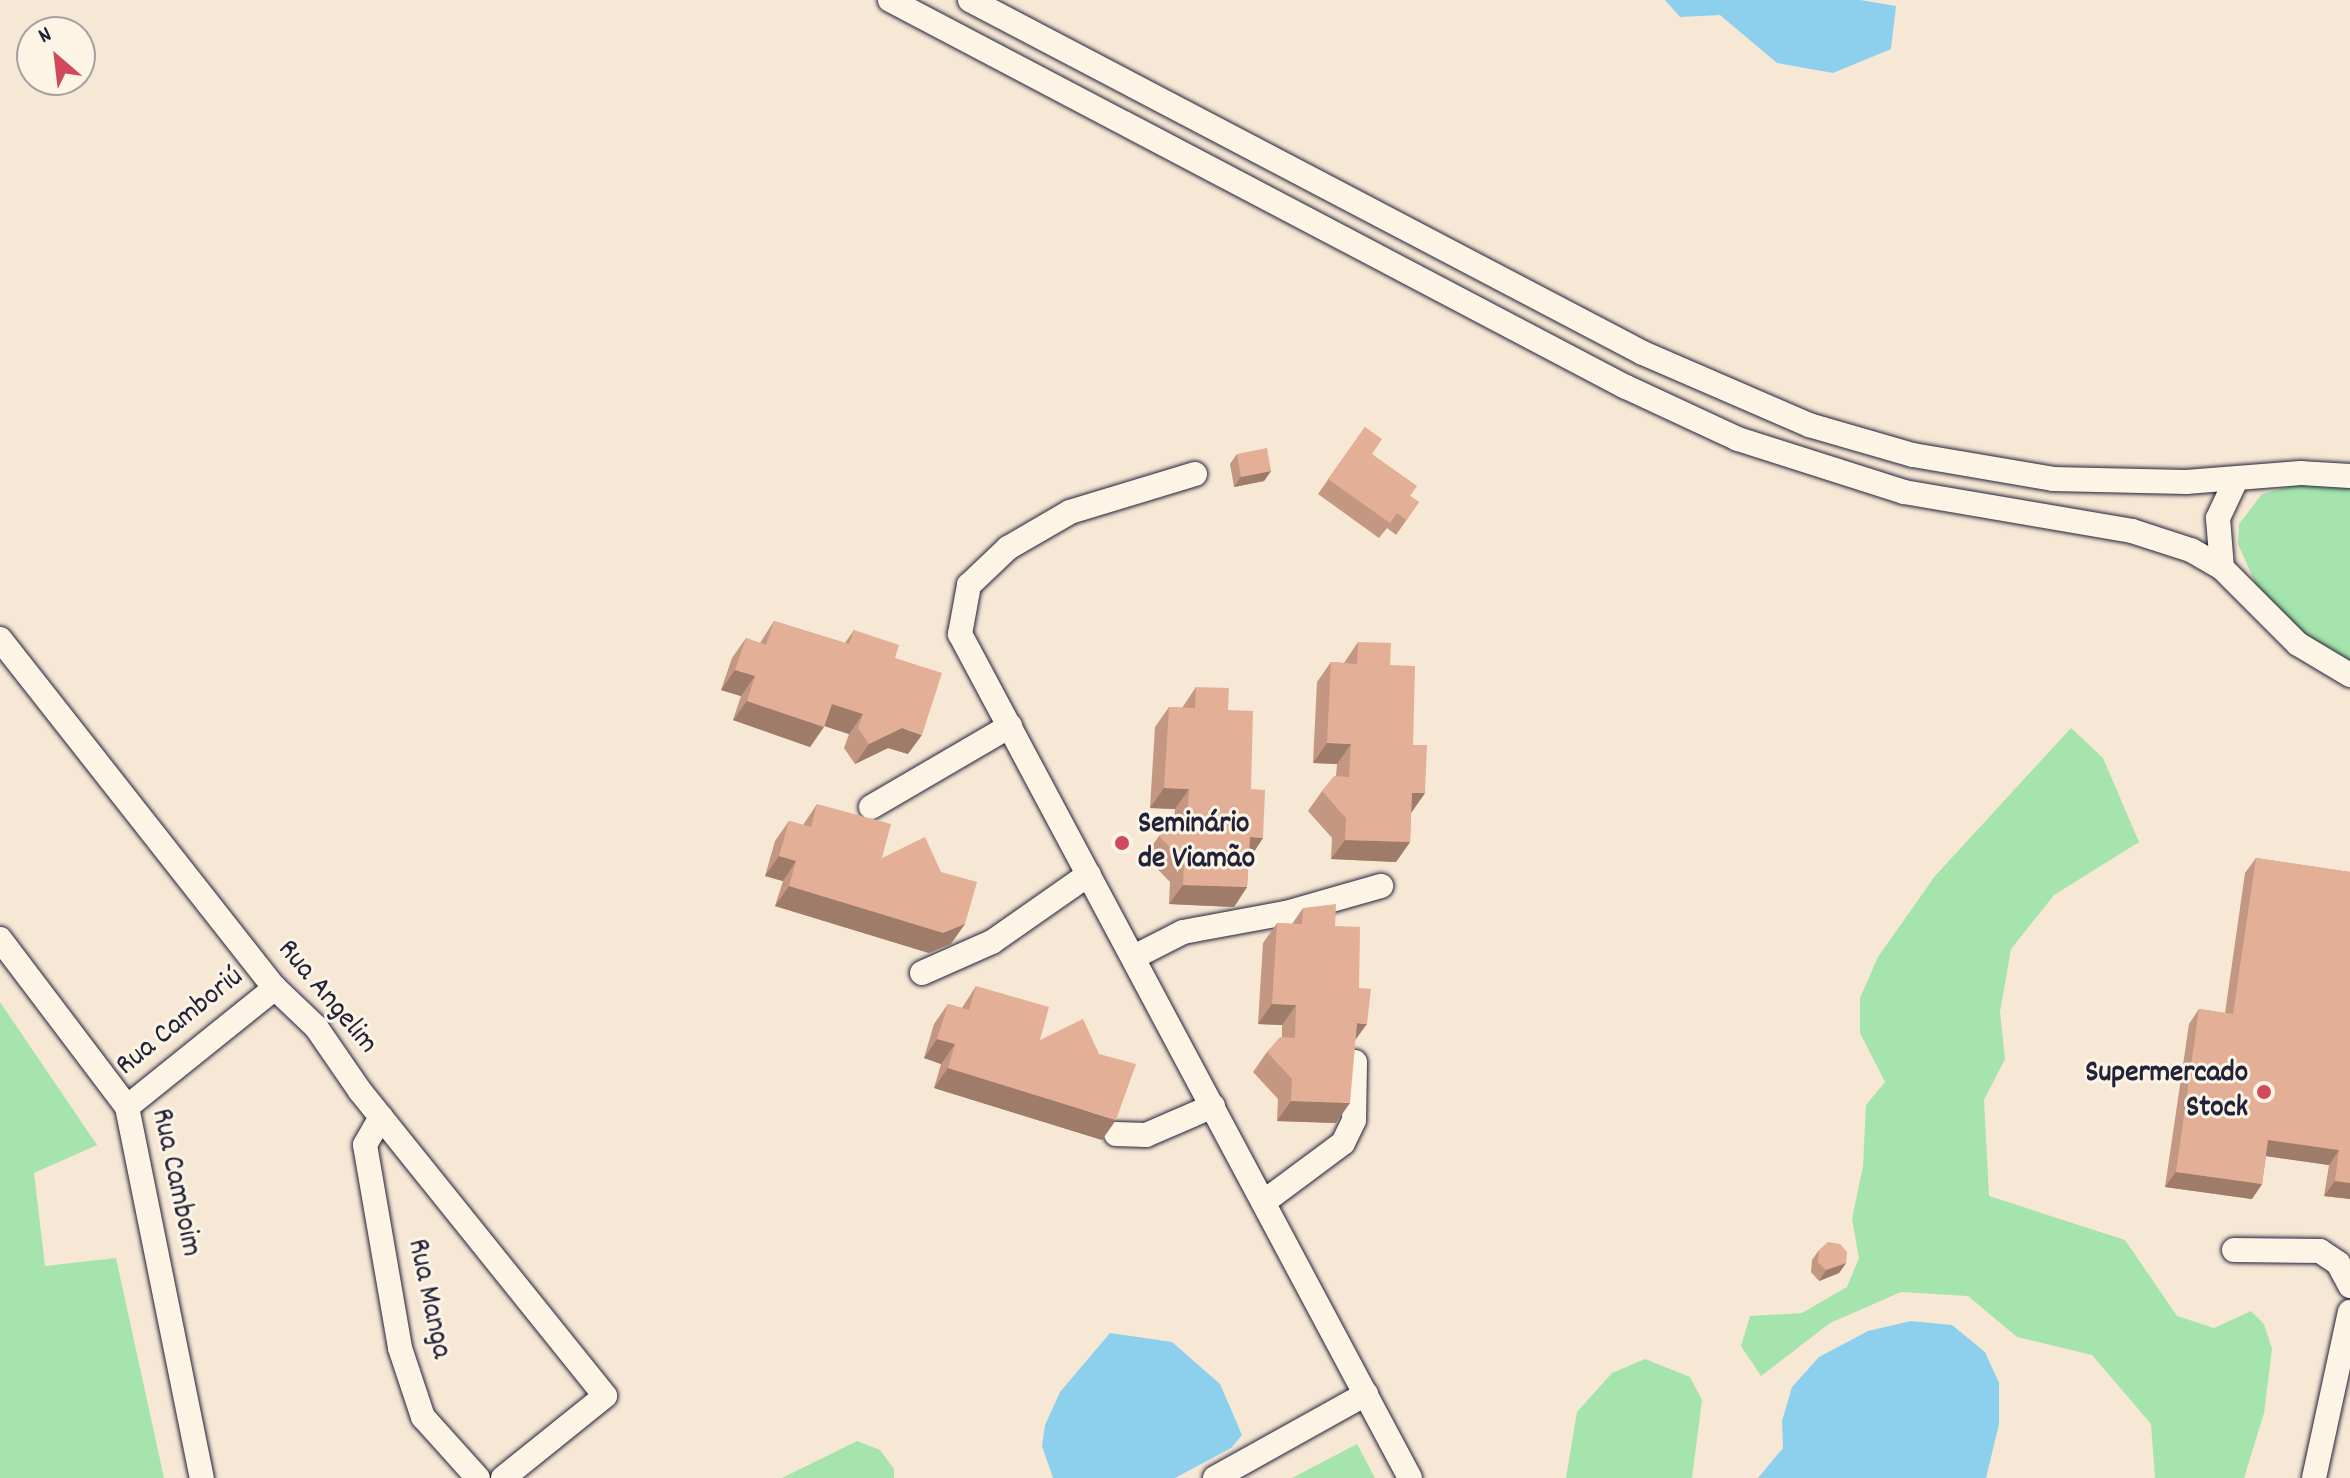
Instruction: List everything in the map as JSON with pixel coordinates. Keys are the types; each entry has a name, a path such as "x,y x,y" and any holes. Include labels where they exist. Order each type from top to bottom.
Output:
{"street":[{"path":"890,0 1681,414 1796,461 1952,502 2132,531 2178,545 2222,568 2270,621 2350,675"},
{"path":"970,0 1568,314 1752,404 1913,455 2053,479 2236,480 2301,473 2350,476"},
{"path":"1002,59 1019,26"},
{"path":"1551,348 1568,314"},
{"path":"1195,474 1070,512 1008,548 969,585 960,634 1410,1478"},
{"path":"2222,568 2218,518 2236,480"},
{"name":"Rua Angelim","path":"0,639 275,988 316,1027 381,1117 605,1396 503,1478"},
{"path":"871,807 1010,726"},
{"path":"922,973 992,942 1089,874"},
{"path":"1134,957 1183,932 1275,915 1381,886"},
{"name":"Rua Camboim","path":"0,939 127,1107 202,1478"},
{"name":"Rua Camboriú","path":"127,1107 275,988"},
{"path":"1265,1201 1343,1143 1354,1120 1355,1062"},
{"path":"1116,1134 1146,1135 1213,1106"},
{"name":"Rua Manga","path":"381,1117 365,1145 400,1348 423,1417 478,1478"},
{"path":"2234,1250 2320,1251 2338,1263 2350,1286"},
{"path":"2314,1478 2350,1312"},
{"path":"1215,1478 1366,1394"}],"green space":[{"path":"2311,481 2350,483 2350,662 2304,634 2258,589 2238,544 2239,524 2262,494"},
{"path":"2071,728 2103,758 2139,842 2054,895 2011,949 2000,1012 2005,1059 1984,1100 1989,1196 2125,1240 2177,1316 2214,1328 2251,1311 2264,1324 2272,1349 2264,1413 2244,1478 2155,1478 2151,1424 2092,1355 2017,1337 1968,1296 1901,1292 1830,1323 1761,1376 1741,1346 1750,1316 1802,1313 1847,1287 1859,1258 1852,1219 1863,1166 1866,1105 1885,1082 1860,1033 1860,998 1878,957 1935,876"},
{"path":"0,1002 97,1145 34,1173 45,1266 116,1258 164,1478 0,1478"},
{"path":"1645,1359 1690,1377 1702,1400 1692,1478 1566,1478 1577,1412 1612,1373"},
{"path":"857,1441 880,1450 894,1469 894,1478 782,1478"},
{"path":"1357,1444 1375,1478 1292,1478"}],"water":[{"path":"1665,0 1860,0 1896,6 1891,49 1833,73 1777,63 1720,15 1680,17"},
{"path":"1911,1321 1952,1325 1985,1352 1999,1383 1999,1424 1986,1478 1758,1478 1783,1448 1782,1421 1792,1387 1819,1357 1868,1331"},
{"path":"1110,1333 1172,1342 1220,1384 1242,1435 1231,1448 1175,1478 1053,1478 1042,1446 1045,1425 1060,1392"}],"building":[{"path":"1365,427 1382,439 1372,454 1417,486 1410,496 1419,502 1406,520 1397,513 1390,523 1328,479"},
{"path":"1267,448 1271,471 1241,477 1237,454"},
{"path":"774,621 849,644 854,630 899,645 895,658 942,673 922,735 902,728 869,744 858,728 863,714 832,704 824,727 747,701 755,676 735,670 746,638 766,645"},
{"path":"1358,642 1391,643 1390,665 1415,666 1413,745 1427,745 1425,793 1412,793 1410,842 1345,840 1346,818 1322,791 1334,776 1349,777 1351,744 1327,743 1331,662 1357,664"},
{"path":"1196,687 1229,688 1228,710 1253,711 1251,789 1265,790 1263,838 1250,837 1247,887 1183,885 1184,862 1159,836 1172,821 1187,821 1189,789 1164,788 1169,707 1195,708"},
{"path":"817,804 891,824 882,858 925,837 941,872 977,882 965,924 943,933 789,886 796,861 779,856 789,821 811,827"},
{"name":"Supermercado Stock","path":"2256,858 2350,872 2350,1183 2335,1181 2339,1150 2268,1140 2262,1184 2176,1172 2199,1009 2233,1014"},
{"path":"1336,904 1335,926 1360,927 1359,988 1371,989 1367,1024 1357,1023 1350,1103 1291,1101 1292,1079 1267,1052 1280,1037 1295,1038 1296,1005 1272,1004 1277,923 1302,924 1303,908"},
{"path":"976,986 1049,1007 1040,1040 1083,1019 1099,1054 1136,1064 1116,1120 948,1068 955,1044 937,1039 948,1004 969,1010"},
{"path":"1828,1242 1840,1244 1847,1252 1846,1263 1826,1270 1818,1262 1819,1250"}],"place":[{"name":"Seminário de Viamão","path":"1122,843"},
{"name":"Supermercado Stock","path":"2264,1092"}]}
